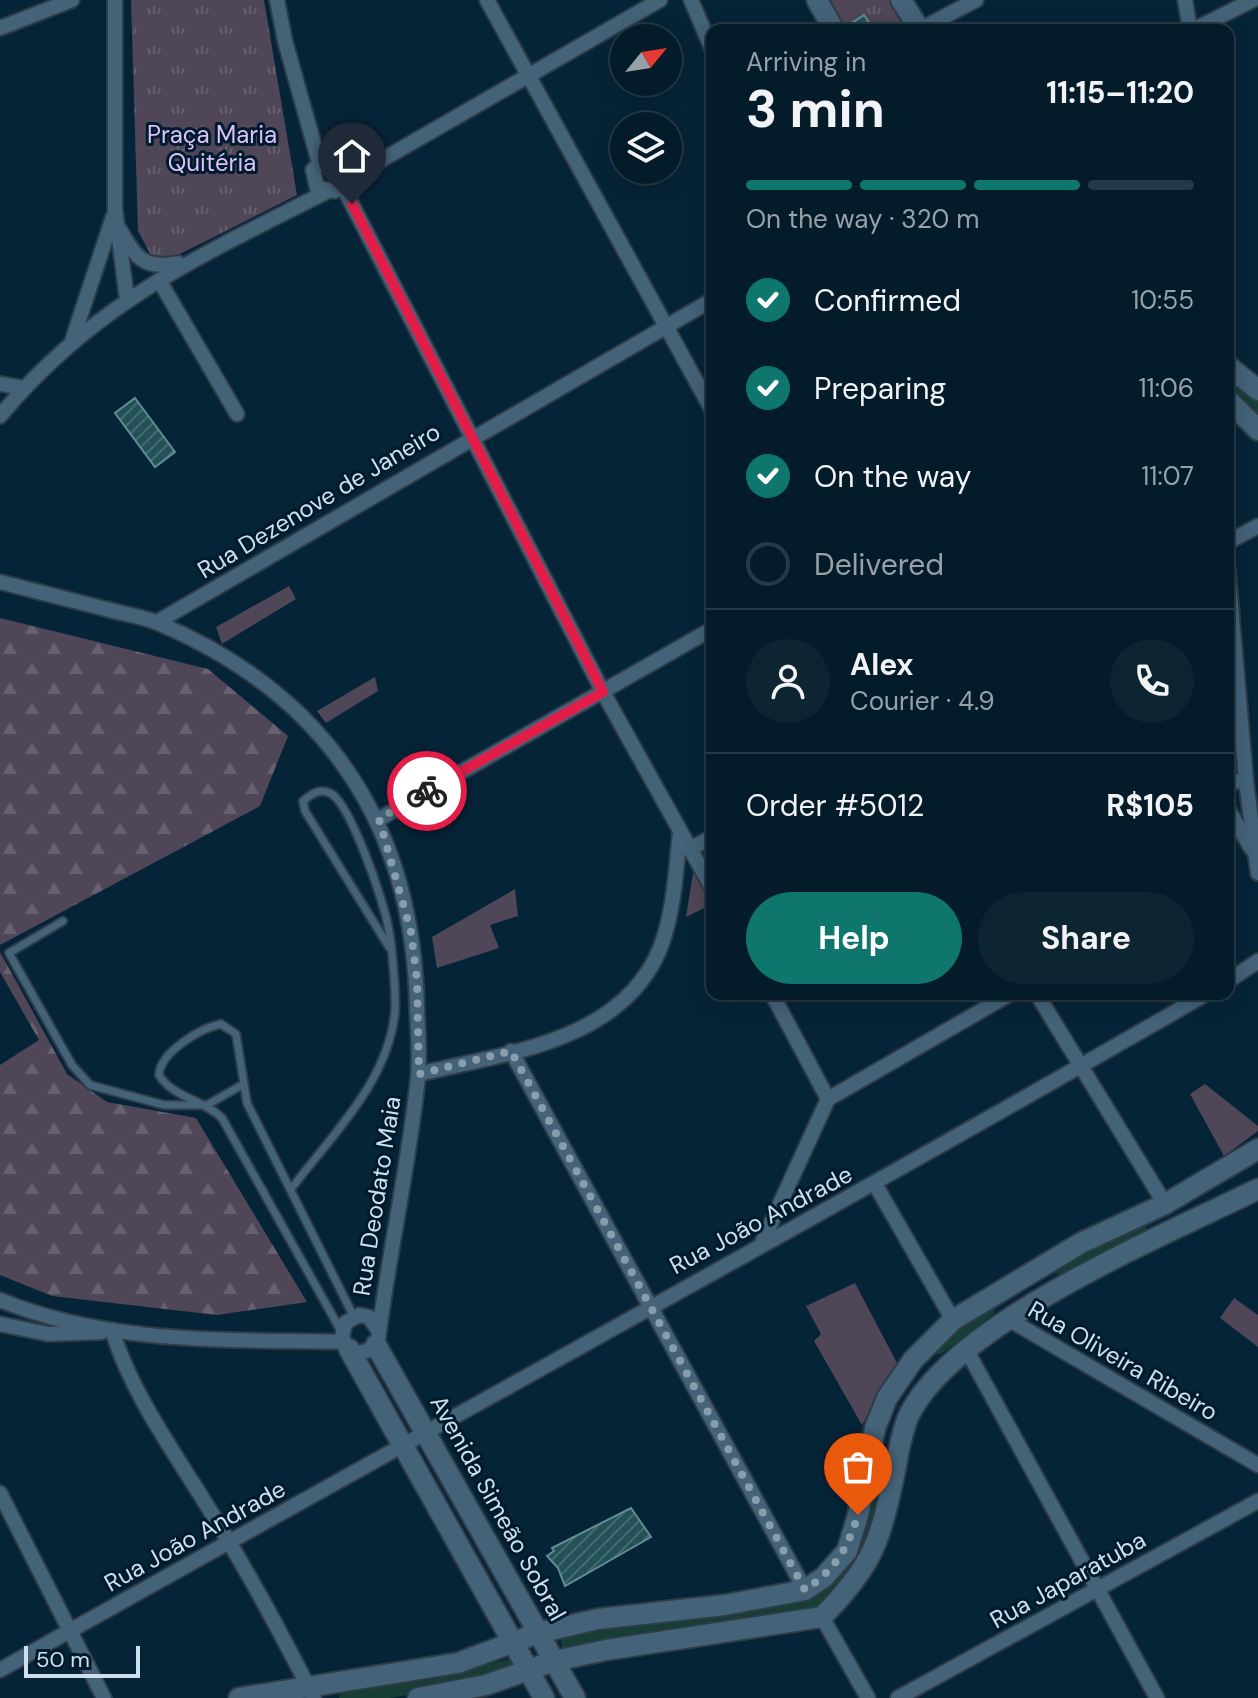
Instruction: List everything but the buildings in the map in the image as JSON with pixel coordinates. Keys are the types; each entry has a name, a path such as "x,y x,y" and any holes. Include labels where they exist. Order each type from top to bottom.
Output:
{"main road":[{"path":"817,0 831,24"},
{"path":"901,0 916,24"},
{"path":"1234,371 1258,390"},
{"path":"1234,406 1258,430"},
{"path":"239,1698 311,1692 458,1663 538,1633 598,1619 725,1605 805,1590 824,1577 847,1551 858,1515 875,1428 887,1398 913,1360 953,1320 1081,1243 1165,1204 1258,1149"},
{"path":"418,1698 529,1672 554,1661 822,1617 859,1578 871,1559 908,1417 940,1372 1008,1319 1083,1276 1258,1189"},
{"name":"Avenida Simeão Sobral","path":"377,1337 426,1434 575,1698"},
{"path":"345,1341 544,1698"}],"street":[{"path":"0,28 72,0"},
{"path":"115,0 116,216 127,299"},
{"path":"277,0 319,162"},
{"path":"487,0 706,399"},
{"path":"0,416 73,338 127,299 190,261 344,183 660,0"},
{"path":"691,0 706,35"},
{"path":"931,24 976,0"},
{"path":"1185,0 1190,24"},
{"path":"1203,24 1253,0"},
{"path":"326,192 313,180 313,170 319,162 329,160 339,164 344,183 603,692 706,877"},
{"path":"116,216 143,261 157,267 190,261"},
{"path":"73,338 116,216"},
{"path":"159,280 237,414"},
{"name":"Rua Dezenove de Janeiro","path":"157,622 474,435 706,304"},
{"path":"0,384 24,388"},
{"path":"1234,539 1258,526"},
{"name":"Rua Deodato Maia","path":"0,582 157,622 231,661 303,717 348,770 379,819 411,932 417,980 419,1074 377,1337"},
{"path":"379,819 706,632"},
{"path":"1234,640 1246,781 1258,873"},
{"path":"1234,782 1246,781"},
{"path":"1234,819 1254,851"},
{"path":"419,1074 582,1029 615,1010 628,997 660,948 674,887 680,832"},
{"path":"690,849 706,840"},
{"path":"1234,978 1258,961"},
{"path":"1234,981 1258,975"},
{"path":"775,1000 828,1099"},
{"path":"762,1244 828,1099 1000,1000"},
{"path":"1041,1000 1165,1204"},
{"name":"Rua João Andrade","path":"0,1670 229,1540 406,1446 650,1305 875,1184 1196,1000"},
{"path":"511,1051 805,1590"},
{"path":"875,1184 953,1320"},
{"path":"0,1300 47,1317 164,1338 345,1341 366,1352 377,1337 369,1317 354,1317 345,1323 345,1341"},
{"name":"Rua Oliveira Ribeiro","path":"1008,1319 1258,1465"},
{"path":"0,1324 48,1334 112,1330"},
{"path":"112,1330 133,1382 229,1540 311,1692"},
{"path":"966,1349 1157,1698"},
{"path":"0,1493 67,1632 104,1698"},
{"name":"Rua Japaratuba","path":"898,1698 1258,1501"},
{"path":"822,1617 868,1698"}],"lane":[{"path":"291,1189 373,1081 395,1011 389,928 368,860 339,799 327,791 315,792 303,801 305,811 389,947"},
{"path":"63,921 9,953 72,1065 90,1085 117,1095 164,1105 207,1105 242,1085"},
{"path":"345,1341 228,1127 207,1105 178,1092 161,1080 158,1072 166,1059 201,1031 221,1024 234,1031 242,1085 354,1317"}],"green space":[{"name":"Praça Maria Quitéria","path":"131,0 264,0 297,195 168,260 152,257 138,231"},
{"path":"828,0 892,0 907,24 842,24"},
{"path":"289,586 296,599 222,644 216,627"},
{"path":"0,618 208,669 288,736 260,806 0,945"},
{"path":"375,677 378,691 326,723 317,711"},
{"path":"1234,717 1240,765 1234,769"},
{"path":"694,867 706,892 706,907 686,917"},
{"path":"515,889 518,916 490,925 499,948 437,968 432,937"},
{"path":"0,952 67,1074 107,1102 196,1118 307,1302 217,1315 52,1296 0,1275 0,1065 39,1040 0,972"},
{"path":"1205,1084 1258,1126 1258,1131 1224,1156 1190,1094"},
{"path":"855,1283 897,1363 862,1425 814,1341 821,1334 806,1306"},
{"path":"1234,1298 1258,1315 1258,1347 1220,1318"}],"waterway":[{"path":"1234,393 1258,411"},
{"path":"1058,1266 1138,1227"},
{"path":"939,1346 987,1309"},
{"path":"569,1642 813,1607 845,1581 863,1537 870,1502"},
{"path":"347,1698 517,1666"}],"way so far":[{"path":"427,791 379,819 411,932 417,980 419,1074 511,1051 805,1590 824,1577 847,1551 858,1515"}],"route":[{"path":"352,204 474,435 603,692 427,791"}]}
